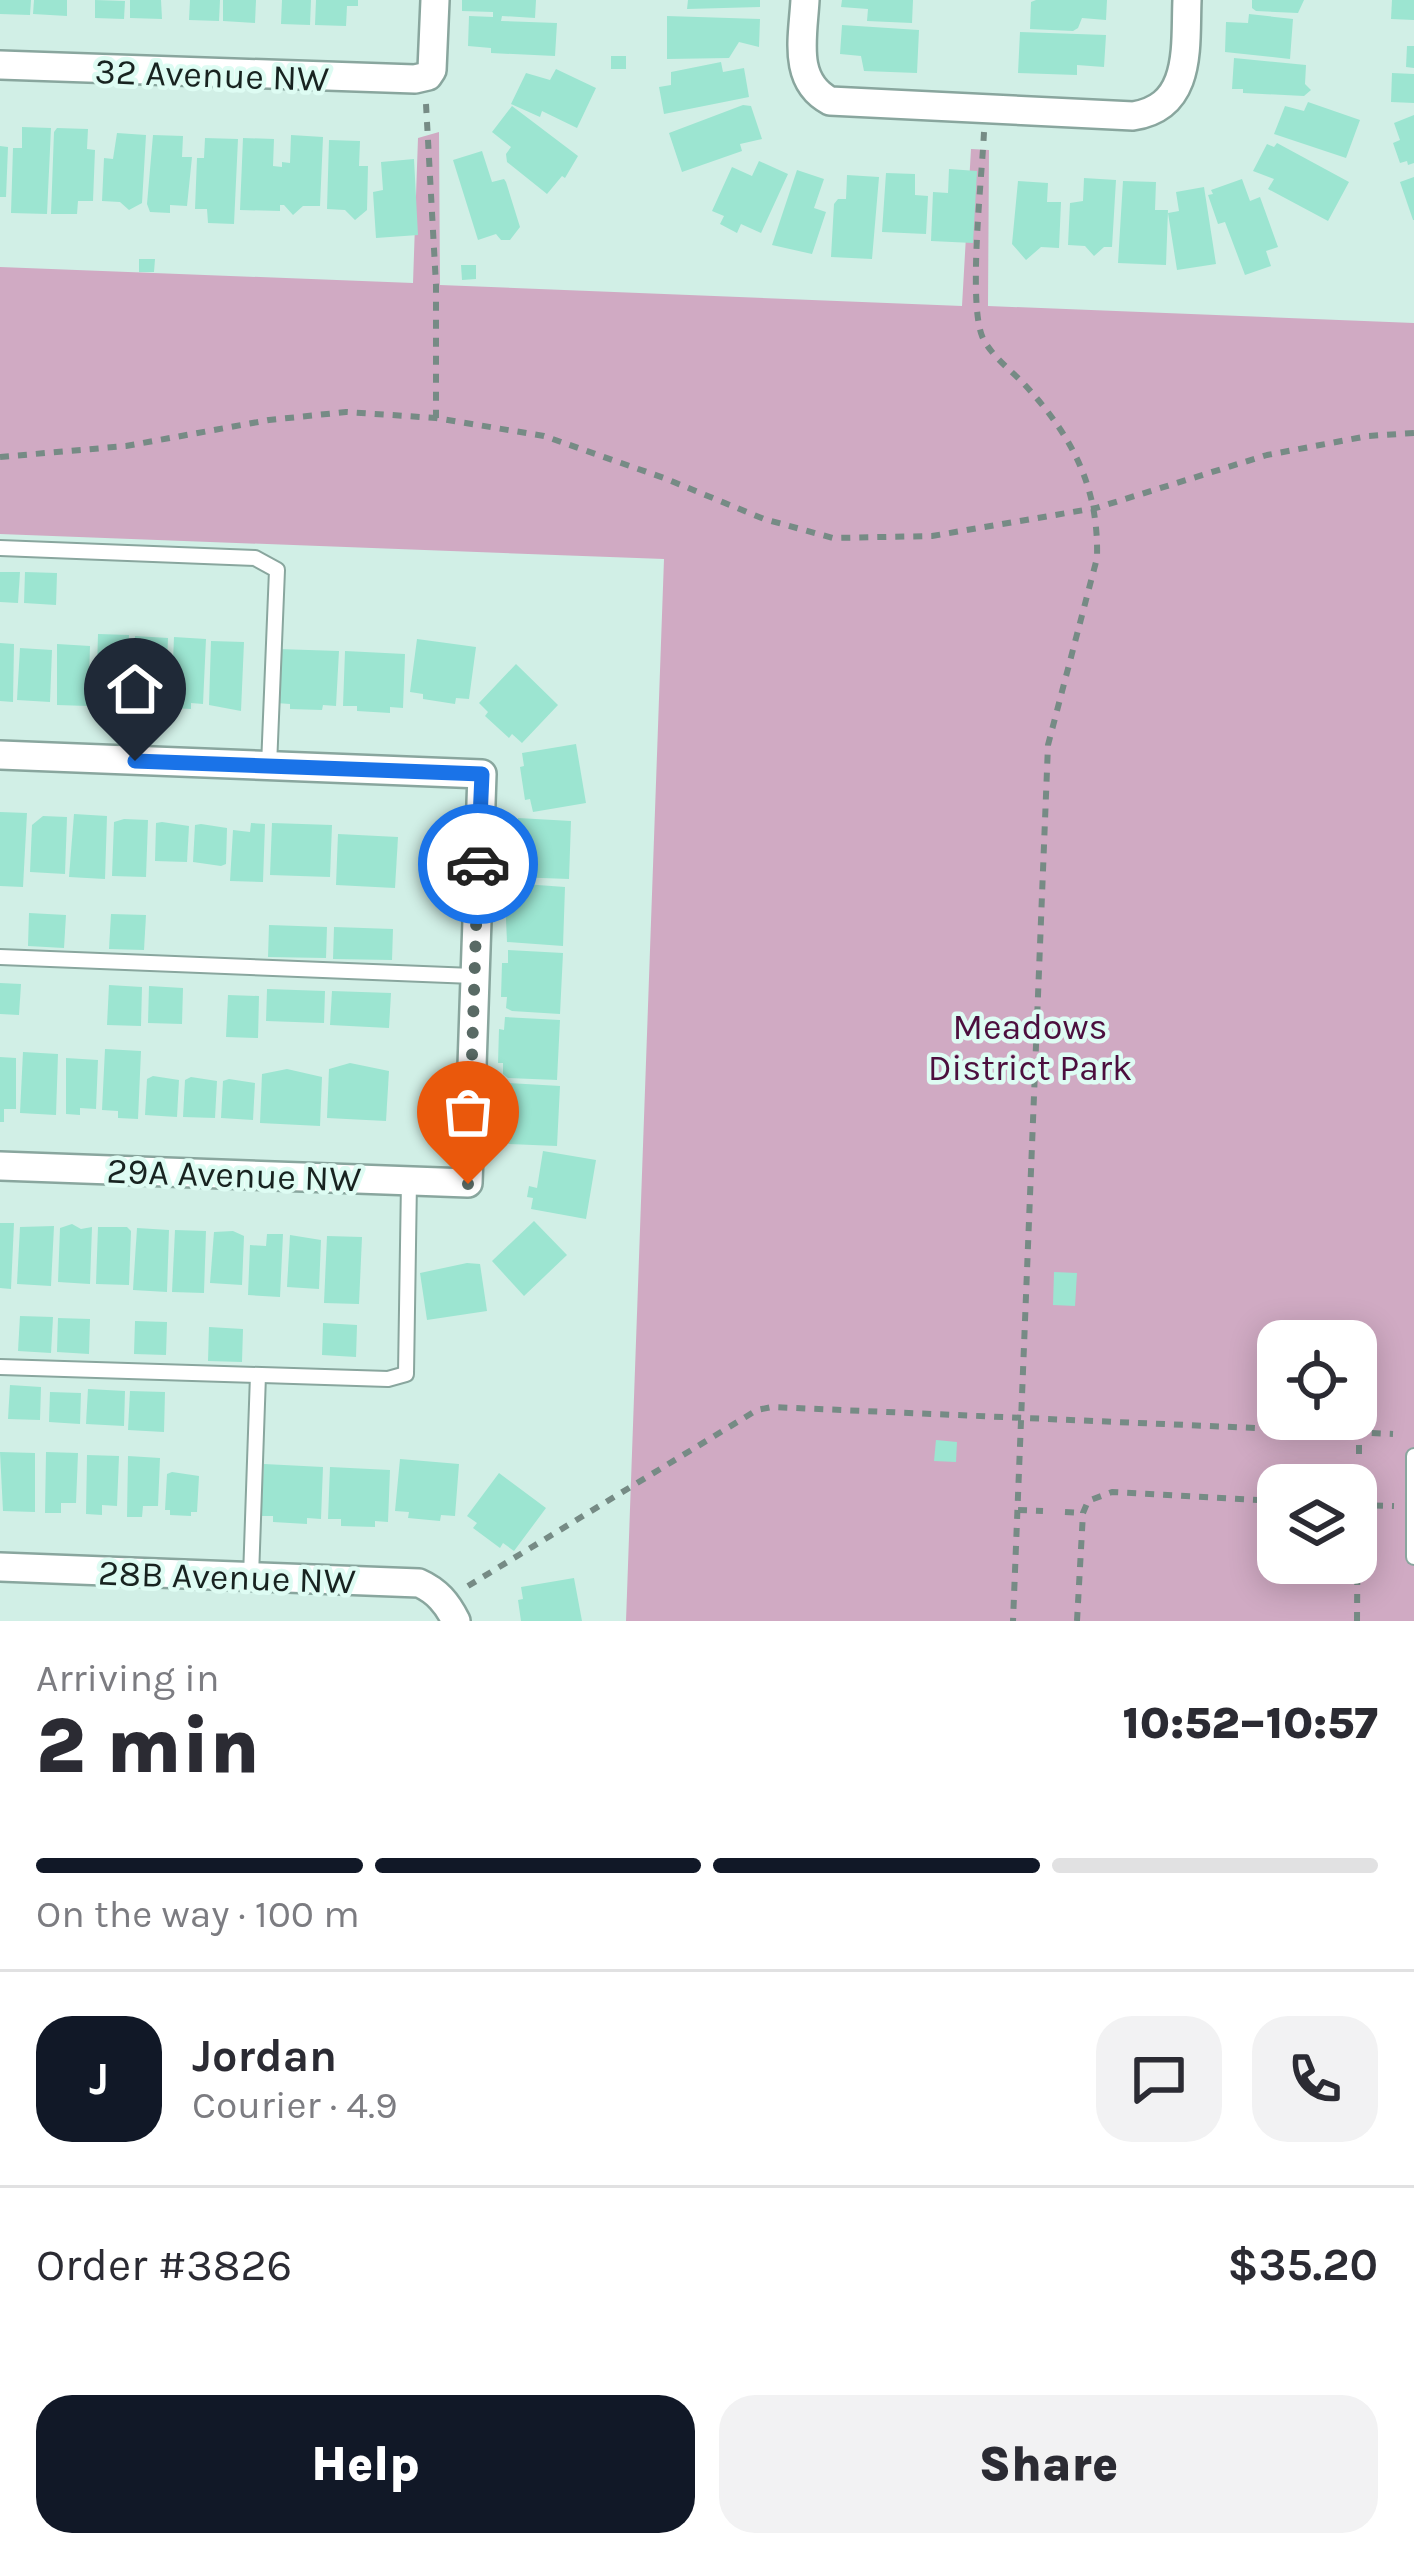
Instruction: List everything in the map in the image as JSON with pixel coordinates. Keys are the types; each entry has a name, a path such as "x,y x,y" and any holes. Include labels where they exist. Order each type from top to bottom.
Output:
{"street":[{"path":"425,77 434,61 435,0"},
{"path":"805,0 803,70 812,88 830,101 1133,116 1166,103 1183,73 1187,0"},
{"name":"32 Avenue NW","path":"0,65 345,79 425,77"},
{"path":"0,755 482,774 473,976"},
{"name":"29A Avenue NW","path":"0,1166 468,1184 473,976"},
{"name":"28B Avenue NW","path":"0,1567 419,1583 432,1589 451,1612"}],"lane":[{"path":"0,548 255,558 277,569 269,766"},
{"path":"0,957 473,976"},
{"path":"0,1367 388,1379 406,1374 409,1181"},
{"path":"251,1577 258,1376"},
{"path":"1414,1456 1414,1557"}],"path":[{"path":"425,77 436,285 436,418"},
{"path":"985,111 976,303 982,337 1054,416 1079,456 1096,508 1096,558 1048,745 1013,1621"},
{"path":"0,457 108,449 269,420 346,412 436,418 544,436 764,519 833,538 932,536 1096,508 1267,455 1368,436 1414,433"},
{"path":"478,1578 757,1410 772,1407 1257,1427"},
{"path":"1377,1433 1394,1434"},
{"path":"1358,1454 1359,1440"},
{"path":"1077,1621 1082,1513 1088,1501 1112,1492 1257,1500"},
{"path":"1377,1505 1401,1506"},
{"path":"1018,1510 1042,1511"},
{"path":"1065,1512 1082,1513"},
{"path":"1357,1584 1357,1621"}],"green space":[{"name":"Meadows District Park","path":"439,132 440,285 962,306 971,149 989,150 988,306 1414,323 1414,1621 626,1621 664,559 0,534 0,267 413,283 418,138"}],"building":[{"path":"0,0 31,0 30,15 0,14"},
{"path":"34,0 67,0 67,16 33,14"},
{"path":"95,0 125,1 124,19 95,18"},
{"path":"130,0 161,0 162,19 130,18"},
{"path":"190,0 220,0 219,21 189,20"},
{"path":"223,0 256,0 255,23 223,21"},
{"path":"282,0 311,0 310,25 281,24"},
{"path":"316,0 358,0 358,6 347,6 346,26 315,25"},
{"path":"462,0 536,0 535,18 502,16 501,21 557,23 555,56 491,53 491,48 468,46 469,16 493,17 493,12 462,11"},
{"path":"688,0 760,0 760,7 687,9"},
{"path":"842,0 913,0 912,23 867,21 868,9 841,7"},
{"path":"1107,0 1106,20 1082,18 1073,31 1030,29 1031,2"},
{"path":"1252,0 1304,0 1298,13 1256,11"},
{"path":"1392,0 1414,0 1414,20 1391,19"},
{"path":"1249,14 1293,19 1290,59 1225,52 1226,22 1248,23"},
{"path":"667,16 760,19 759,47 739,42 729,58 667,59"},
{"path":"842,25 919,30 917,73 864,71 861,56 840,54"},
{"path":"1020,32 1106,35 1104,67 1077,65 1077,75 1018,73"},
{"path":"1407,46 1414,46 1414,68 1406,67"},
{"path":"611,56 626,56 626,69 611,69"},
{"path":"1234,58 1306,65 1305,84 1311,90 1304,96 1232,89"},
{"path":"721,62 723,72 744,68 749,97 664,114 659,87 671,85 671,72"},
{"path":"556,69 596,88 577,128 542,111 540,117 511,104 526,73 550,80"},
{"path":"1392,73 1414,74 1414,103 1391,102"},
{"path":"1308,102 1360,120 1346,158 1274,134 1285,106 1304,111"},
{"path":"512,106 578,156 565,178 547,194 507,162 511,147 492,132"},
{"path":"751,106 762,139 740,144 742,151 682,172 669,133"},
{"path":"1414,115 1414,163 1408,165 1407,161 1400,163 1393,143 1400,140 1394,123"},
{"path":"22,127 51,128 47,214 11,213 13,148 22,148"},
{"path":"57,128 88,129 87,149 95,150 93,201 78,201 77,214 51,214"},
{"path":"117,133 146,135 142,203 129,210 120,202 102,201 104,158 113,159"},
{"path":"153,135 183,136 182,157 192,157 187,206 170,205 170,213 150,212 147,204"},
{"path":"291,135 323,137 320,206 303,206 293,215 284,205 280,211 240,210 243,138 274,139 273,166 282,167 282,162 290,163"},
{"path":"205,138 238,139 234,224 208,223 207,209 195,209 197,158 204,158"},
{"path":"329,140 360,141 359,166 368,166 367,210 355,220 345,210 327,209"},
{"path":"1277,143 1349,182 1328,221 1268,189 1274,179 1253,171 1267,144 1274,147"},
{"path":"0,146 8,147 6,197 0,197"},
{"path":"482,151 492,182 506,182 520,227 510,240 496,234 478,240 453,160"},
{"path":"414,159 418,235 376,238 373,192 383,190 381,162"},
{"path":"759,161 788,174 761,233 741,224 737,233 720,224 724,216 712,211 732,167 752,176"},
{"path":"949,169 977,171 973,243 931,241 933,192 948,193"},
{"path":"797,170 824,179 814,208 826,212 812,254 772,245"},
{"path":"886,173 915,174 915,195 928,196 926,234 882,232"},
{"path":"847,175 879,177 872,259 831,257 834,204 846,199"},
{"path":"1414,177 1414,220 1413,220 1400,182"},
{"path":"1084,178 1116,180 1112,247 1094,256 1085,246 1068,245 1070,203 1083,201"},
{"path":"1242,179 1250,201 1260,197 1278,247 1266,251 1271,266 1245,275 1225,222 1218,224 1208,195"},
{"path":"1018,181 1048,183 1047,202 1061,202 1059,248 1041,247 1026,260 1012,244"},
{"path":"1123,181 1156,182 1155,210 1168,210 1166,265 1118,263"},
{"path":"1204,187 1216,264 1177,270 1168,213 1179,211 1176,192"},
{"path":"139,259 155,259 154,272 139,272"},
{"path":"461,265 476,265 476,279 462,280"},
{"path":"0,572 20,572 18,603 0,602"},
{"path":"25,572 57,573 56,605 24,603"},
{"path":"98,634 129,635 126,702 114,701 114,707 96,706"},
{"path":"135,636 168,638 165,709 133,702"},
{"path":"174,637 206,639 203,704 191,703 191,709 171,708"},
{"path":"417,639 476,647 469,699 456,698 455,704 410,692"},
{"path":"211,641 244,642 241,711 209,705"},
{"path":"0,643 14,644 13,702 0,701"},
{"path":"57,644 90,646 88,706 57,705"},
{"path":"20,648 52,650 50,702 17,700"},
{"path":"278,649 339,651 336,706 290,709 290,704 276,703"},
{"path":"345,651 405,654 403,708 390,707 390,713 343,706"},
{"path":"516,664 558,705 522,743 512,734 509,738 485,716 488,712 479,703"},
{"path":"576,744 586,803 533,812 530,799 525,800 522,753"},
{"path":"0,812 27,813 23,887 0,886"},
{"path":"74,814 107,816 105,879 69,877"},
{"path":"43,816 67,817 65,874 30,872 32,825"},
{"path":"518,818 571,821 569,879 514,877 512,830 518,831"},
{"path":"148,820 146,877 112,876 114,822"},
{"path":"156,823 189,826 187,862 155,861"},
{"path":"251,823 265,824 263,882 230,881 233,830 250,832"},
{"path":"272,823 332,825 330,877 270,875"},
{"path":"195,825 227,828 226,864 193,862"},
{"path":"338,834 398,837 395,888 336,885"},
{"path":"510,883 565,887 563,946 507,942 505,897 510,897"},
{"path":"29,913 66,915 64,948 28,946"},
{"path":"111,914 146,915 144,950 109,949"},
{"path":"269,925 327,927 326,958 268,957"},
{"path":"334,927 393,929 392,960 333,959"},
{"path":"508,950 563,953 560,1014 506,1008 507,997 501,997 502,963 508,963"},
{"path":"0,983 21,984 19,1015 0,1014"},
{"path":"109,985 142,987 141,1026 107,1025"},
{"path":"149,986 183,988 182,1024 148,1023"},
{"path":"267,989 325,991 324,1023 266,1021"},
{"path":"332,991 391,993 389,1028 330,1025"},
{"path":"228,995 259,996 258,1038 226,1037"},
{"path":"505,1017 560,1020 557,1080 503,1074 503,1063 498,1063 499,1029 504,1030"},
{"path":"105,1049 141,1051 138,1119 118,1118 118,1111 102,1110"},
{"path":"23,1052 58,1054 56,1115 20,1113"},
{"path":"0,1057 16,1058 16,1109 4,1109 4,1122 0,1122"},
{"path":"66,1058 98,1060 96,1109 80,1108 80,1115 66,1114"},
{"path":"350,1063 389,1071 386,1121 327,1118 329,1069"},
{"path":"287,1069 322,1077 320,1126 260,1123 262,1074"},
{"path":"147,1079 179,1080 177,1117 145,1115"},
{"path":"185,1080 217,1081 215,1118 183,1117"},
{"path":"223,1081 255,1083 253,1120 221,1118"},
{"path":"506,1083 560,1086 557,1146 503,1141 504,1130 498,1130 500,1096 505,1096"},
{"path":"543,1151 596,1160 586,1219 531,1209 529,1186 537,1188"},
{"path":"534,1221 567,1255 524,1296 492,1261"},
{"path":"0,1223 14,1223 11,1289 0,1288"},
{"path":"72,1224 81,1229 92,1227 90,1284 58,1282 60,1228"},
{"path":"54,1226 51,1286 17,1284 20,1227"},
{"path":"98,1227 131,1231 129,1285 96,1284"},
{"path":"137,1228 169,1230 167,1292 133,1290"},
{"path":"175,1230 206,1231 204,1293 172,1292"},
{"path":"214,1232 244,1236 242,1285 210,1283"},
{"path":"267,1234 283,1234 280,1297 248,1295 250,1245 266,1246"},
{"path":"290,1235 321,1240 319,1289 287,1287"},
{"path":"327,1236 362,1237 359,1304 324,1303"},
{"path":"480,1264 487,1311 427,1320 420,1273"},
{"path":"1054,1272 1077,1273 1075,1306 1053,1305"},
{"path":"20,1316 53,1317 51,1353 18,1351"},
{"path":"58,1318 90,1319 89,1354 57,1352"},
{"path":"135,1321 167,1322 166,1355 134,1354"},
{"path":"323,1323 357,1325 356,1357 322,1355"},
{"path":"209,1327 243,1329 242,1362 208,1361"},
{"path":"10,1385 41,1387 40,1420 8,1419"},
{"path":"88,1389 125,1391 124,1426 86,1424"},
{"path":"130,1391 165,1392 164,1432 128,1430"},
{"path":"50,1392 81,1393 80,1424 49,1422"},
{"path":"936,1440 957,1442 956,1462 934,1461"},
{"path":"0,1452 35,1453 35,1512 3,1511"},
{"path":"46,1452 78,1453 76,1503 61,1503 61,1513 45,1513"},
{"path":"87,1455 119,1456 117,1506 102,1505 102,1515 86,1514"},
{"path":"128,1456 160,1458 158,1506 143,1506 142,1517 127,1517"},
{"path":"400,1459 459,1464 455,1516 441,1515 440,1521 408,1518 409,1512 395,1511"},
{"path":"264,1464 323,1467 321,1519 307,1518 307,1524 273,1522 273,1516 261,1516"},
{"path":"330,1467 390,1470 388,1522 375,1521 375,1527 341,1526 341,1519 328,1519"},
{"path":"499,1473 546,1508 514,1551 503,1543 500,1548 473,1528 477,1523 467,1516"},
{"path":"167,1474 199,1476 197,1512 191,1516 170,1515 165,1510"},
{"path":"574,1578 582,1621 521,1621 521,1587"}],"way so far":[{"path":"468,1184 478,864"}],"route":[{"path":"135,761 482,774 478,864"}]}
